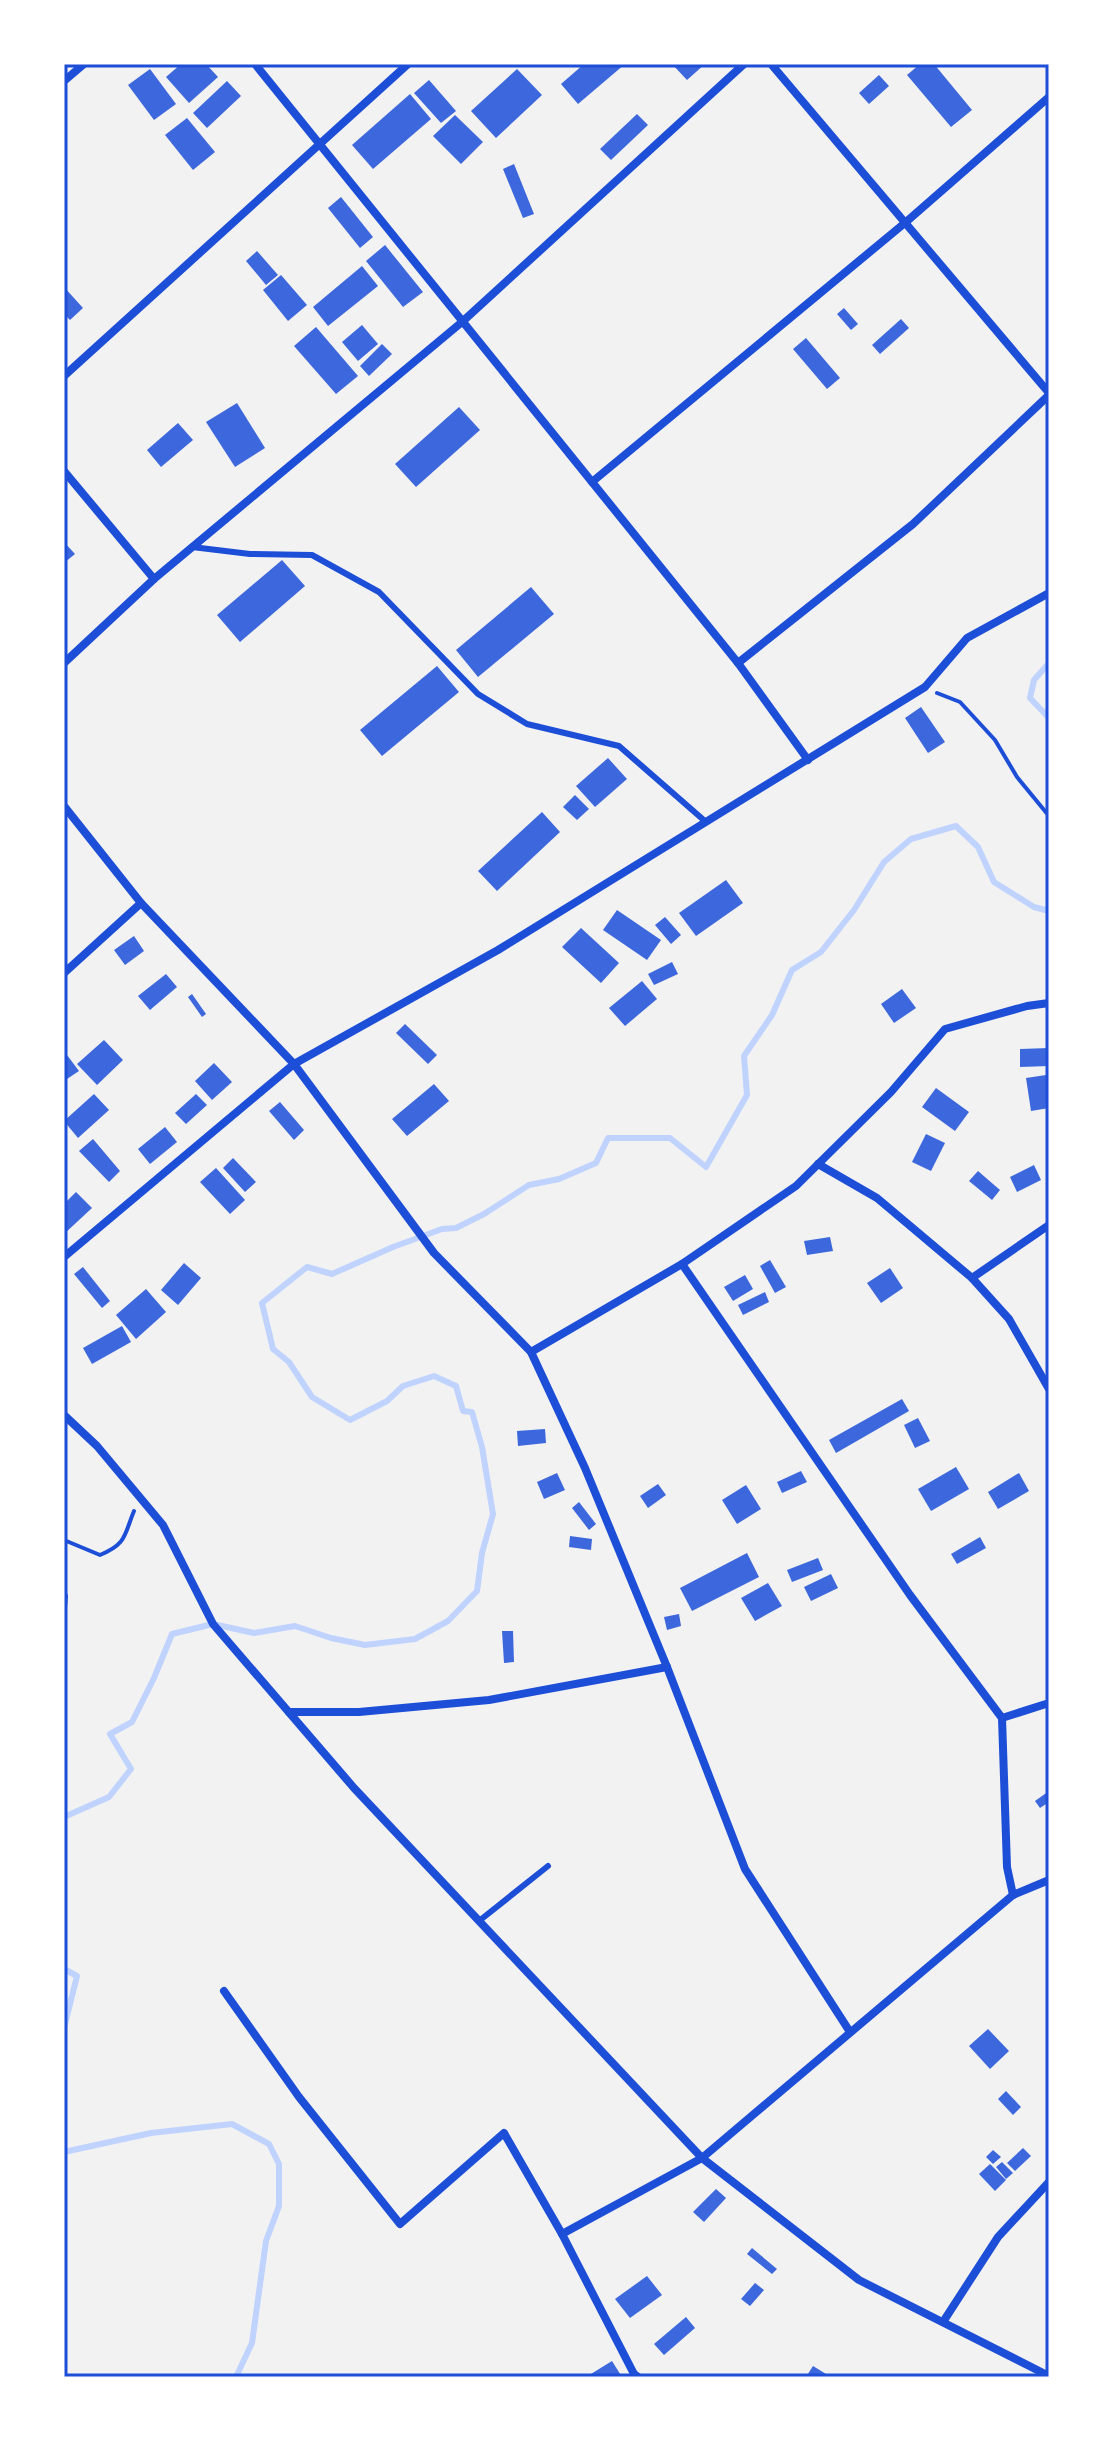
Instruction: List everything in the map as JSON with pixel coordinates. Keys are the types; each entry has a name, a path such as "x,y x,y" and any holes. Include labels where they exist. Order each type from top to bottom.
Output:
{"street":[{"path":"64,81 84,64"},
{"path":"255,64 738,663 808,760"},
{"path":"64,376 408,64"},
{"path":"64,663 154,579 462,322 744,64"},
{"path":"738,663 913,524 1049,394 771,64"},
{"path":"592,482 906,222 1049,97"},
{"path":"64,471 154,579"},
{"path":"64,1257 294,1064 498,950 808,760 925,687 967,638 1049,593"},
{"path":"64,806 141,903 294,1064 434,1253 531,1352 585,1468 667,1667 745,1869 850,2032"},
{"path":"64,973 141,903"},
{"path":"531,1352 682,1264 796,1186 891,1092 945,1029 1027,1006 1049,1003"},
{"path":"818,1164 877,1198 972,1278 1009,1319 1049,1389"},
{"path":"972,1278 1049,1225"},
{"path":"682,1264 910,1595 1002,1718 1007,1867 1013,1895"},
{"path":"64,1415 97,1446 163,1525 213,1624 354,1788 702,2158 859,2280 1049,2376"},
{"path":"289,1712 359,1712 489,1700 667,1667"},
{"path":"1002,1718 1049,1703"},
{"path":"562,2234 702,2158 1013,1895 1049,1880"},
{"path":"224,1991 299,2097 400,2224 504,2133 638,2377"},
{"path":"943,2322 998,2237 1049,2182"}],"lane":[{"path":"192,547 250,554 312,555 379,592 478,694 527,724 619,746 706,822"},
{"path":"479,1921 548,1866"}],"path":[{"path":"925,687 960,702 995,740 1017,777 1049,816"},
{"path":"64,1540 100,1555 115,1549 127,1535 140,1498"},
{"path":"64,1591 64,1620"}],"building":[{"path":"181,64 206,64 218,77 189,103 166,77"},
{"path":"584,64 625,64 578,104 561,84"},
{"path":"672,64 705,64 687,80"},
{"path":"920,64 934,64 972,110 951,127 907,75"},
{"path":"150,69 176,104 154,120 128,85"},
{"path":"517,69 542,95 496,138 471,111"},
{"path":"879,75 889,86 869,104 859,93"},
{"path":"429,80 456,111 441,123 414,93"},
{"path":"227,81 241,96 207,128 193,113"},
{"path":"410,94 431,119 373,169 352,145"},
{"path":"637,114 648,125 611,160 600,149"},
{"path":"455,115 483,142 461,164 433,136"},
{"path":"187,118 215,152 193,170 165,135"},
{"path":"514,164 534,214 523,218 503,169"},
{"path":"341,197 373,237 360,248 328,208"},
{"path":"385,245 423,292 403,307 366,261"},
{"path":"257,251 278,275 266,285 246,261"},
{"path":"362,266 378,286 328,326 313,307"},
{"path":"281,275 307,305 288,321 263,290"},
{"path":"64,287 83,308 70,320 64,314"},
{"path":"844,308 858,324 851,330 837,314"},
{"path":"901,319 909,328 880,354 872,345"},
{"path":"362,325 378,344 358,361 342,342"},
{"path":"316,327 358,376 336,394 294,346"},
{"path":"806,338 840,378 827,389 793,349"},
{"path":"382,344 392,354 369,376 360,366"},
{"path":"237,403 265,448 235,467 206,422"},
{"path":"459,407 480,430 416,487 395,464"},
{"path":"178,423 193,440 161,467 147,450"},
{"path":"64,542 75,554 64,563"},
{"path":"282,560 305,586 240,642 217,615"},
{"path":"531,587 554,614 478,677 456,650"},
{"path":"437,666 459,692 382,756 360,730"},
{"path":"921,707 945,742 928,753 905,718"},
{"path":"608,758 627,779 595,807 576,786"},
{"path":"575,795 589,809 577,820 563,807"},
{"path":"542,812 560,832 497,891 478,871"},
{"path":"726,880 743,903 696,936 679,913"},
{"path":"617,910 661,940 647,960 603,930"},
{"path":"665,917 681,935 671,944 655,925"},
{"path":"581,928 619,963 601,983 562,947"},
{"path":"134,936 144,951 125,965 114,950"},
{"path":"672,962 678,974 654,985 648,974"},
{"path":"166,974 177,987 150,1010 138,996"},
{"path":"642,981 657,999 625,1026 609,1008"},
{"path":"902,989 916,1008 894,1023 881,1004"},
{"path":"192,994 206,1014 202,1017 188,997"},
{"path":"405,1024 437,1055 428,1064 396,1033"},
{"path":"104,1040 123,1060 97,1085 77,1064"},
{"path":"1049,1048 1049,1066 1020,1067 1020,1049"},
{"path":"64,1051 79,1071 67,1079 64,1075"},
{"path":"214,1063 232,1082 212,1100 195,1081"},
{"path":"1046,1075 1049,1108 1031,1111 1026,1078"},
{"path":"434,1084 449,1101 407,1136 392,1119"},
{"path":"936,1088 969,1112 955,1131 922,1107"},
{"path":"94,1094 109,1110 78,1138 64,1121"},
{"path":"196,1094 207,1105 186,1124 175,1113"},
{"path":"280,1102 304,1130 294,1140 269,1111"},
{"path":"165,1127 177,1142 150,1164 138,1149"},
{"path":"926,1134 945,1143 931,1171 912,1162"},
{"path":"93,1139 120,1171 109,1182 79,1151"},
{"path":"233,1158 256,1182 245,1192 223,1168"},
{"path":"1034,1165 1041,1180 1017,1192 1010,1177"},
{"path":"216,1168 245,1200 230,1214 200,1182"},
{"path":"978,1171 1000,1190 992,1200 969,1181"},
{"path":"76,1192 92,1208 64,1234 64,1204"},
{"path":"830,1237 833,1251 807,1255 804,1241"},
{"path":"770,1260 786,1287 775,1293 760,1266"},
{"path":"184,1263 201,1278 178,1305 161,1290"},
{"path":"83,1267 110,1301 102,1308 74,1274"},
{"path":"890,1268 903,1288 881,1303 867,1283"},
{"path":"745,1275 753,1289 733,1301 724,1287"},
{"path":"146,1289 166,1312 136,1339 116,1315"},
{"path":"765,1292 769,1302 743,1315 738,1305"},
{"path":"122,1326 131,1342 92,1364 83,1348"},
{"path":"902,1399 909,1411 836,1453 829,1440"},
{"path":"918,1418 930,1441 915,1448 904,1425"},
{"path":"545,1429 546,1443 518,1446 517,1431"},
{"path":"956,1467 969,1489 931,1511 918,1489"},
{"path":"801,1471 807,1482 782,1493 777,1482"},
{"path":"557,1473 565,1490 544,1499 537,1482"},
{"path":"1019,1473 1029,1491 998,1509 988,1492"},
{"path":"658,1484 666,1495 648,1508 640,1496"},
{"path":"746,1485 761,1509 737,1524 722,1500"},
{"path":"579,1502 596,1524 589,1530 572,1508"},
{"path":"570,1536 592,1539 591,1550 569,1547"},
{"path":"980,1537 986,1548 957,1564 951,1554"},
{"path":"747,1553 759,1577 692,1611 680,1588"},
{"path":"818,1558 823,1570 792,1582 787,1570"},
{"path":"831,1574 838,1588 811,1601 804,1587"},
{"path":"768,1583 782,1606 755,1621 741,1598"},
{"path":"679,1614 681,1626 667,1630 664,1617"},
{"path":"502,1631 513,1631 514,1662 504,1663"},
{"path":"1049,1791 1049,1802 1040,1808 1035,1801"},
{"path":"988,2029 1009,2051 990,2069 969,2046"},
{"path":"1006,2091 1021,2107 1013,2115 998,2099"},
{"path":"1023,2148 1031,2156 1015,2171 1007,2163"},
{"path":"993,2150 1001,2157 993,2164 986,2157"},
{"path":"1002,2162 1013,2173 1006,2179 996,2167"},
{"path":"990,2164 1006,2180 995,2191 979,2174"},
{"path":"716,2189 726,2198 704,2222 693,2212"},
{"path":"752,2248 777,2269 772,2274 747,2254"},
{"path":"647,2276 662,2295 630,2318 615,2299"},
{"path":"755,2283 764,2290 750,2306 741,2299"},
{"path":"686,2317 695,2328 664,2355 654,2344"},
{"path":"612,2361 622,2377 586,2377"},
{"path":"813,2366 831,2377 806,2377"}],"waterway":[{"path":"1049,663 1034,680 1030,698 1049,718"},
{"path":"64,1817 109,1797 131,1769 110,1734 132,1722 172,1634 213,1624 254,1633 295,1626 365,1645 415,1639 448,1621 477,1591 482,1553 493,1514 482,1447 472,1412 463,1411 456,1386 434,1376 403,1386 387,1401 350,1420 312,1397 289,1362 273,1349 262,1303 307,1267 332,1274 393,1247 442,1229 456,1228 529,1185 559,1179 596,1163 608,1138 670,1138 706,1167 747,1095 744,1056 772,1015 792,970 821,952 854,910 884,862 911,839 956,826 978,847 994,882 1034,907 1049,911"},
{"path":"64,1969 77,1976 64,2028"},
{"path":"64,2152 151,2133 232,2124 269,2144 279,2164 279,2206 266,2241 252,2343 236,2377"}]}
